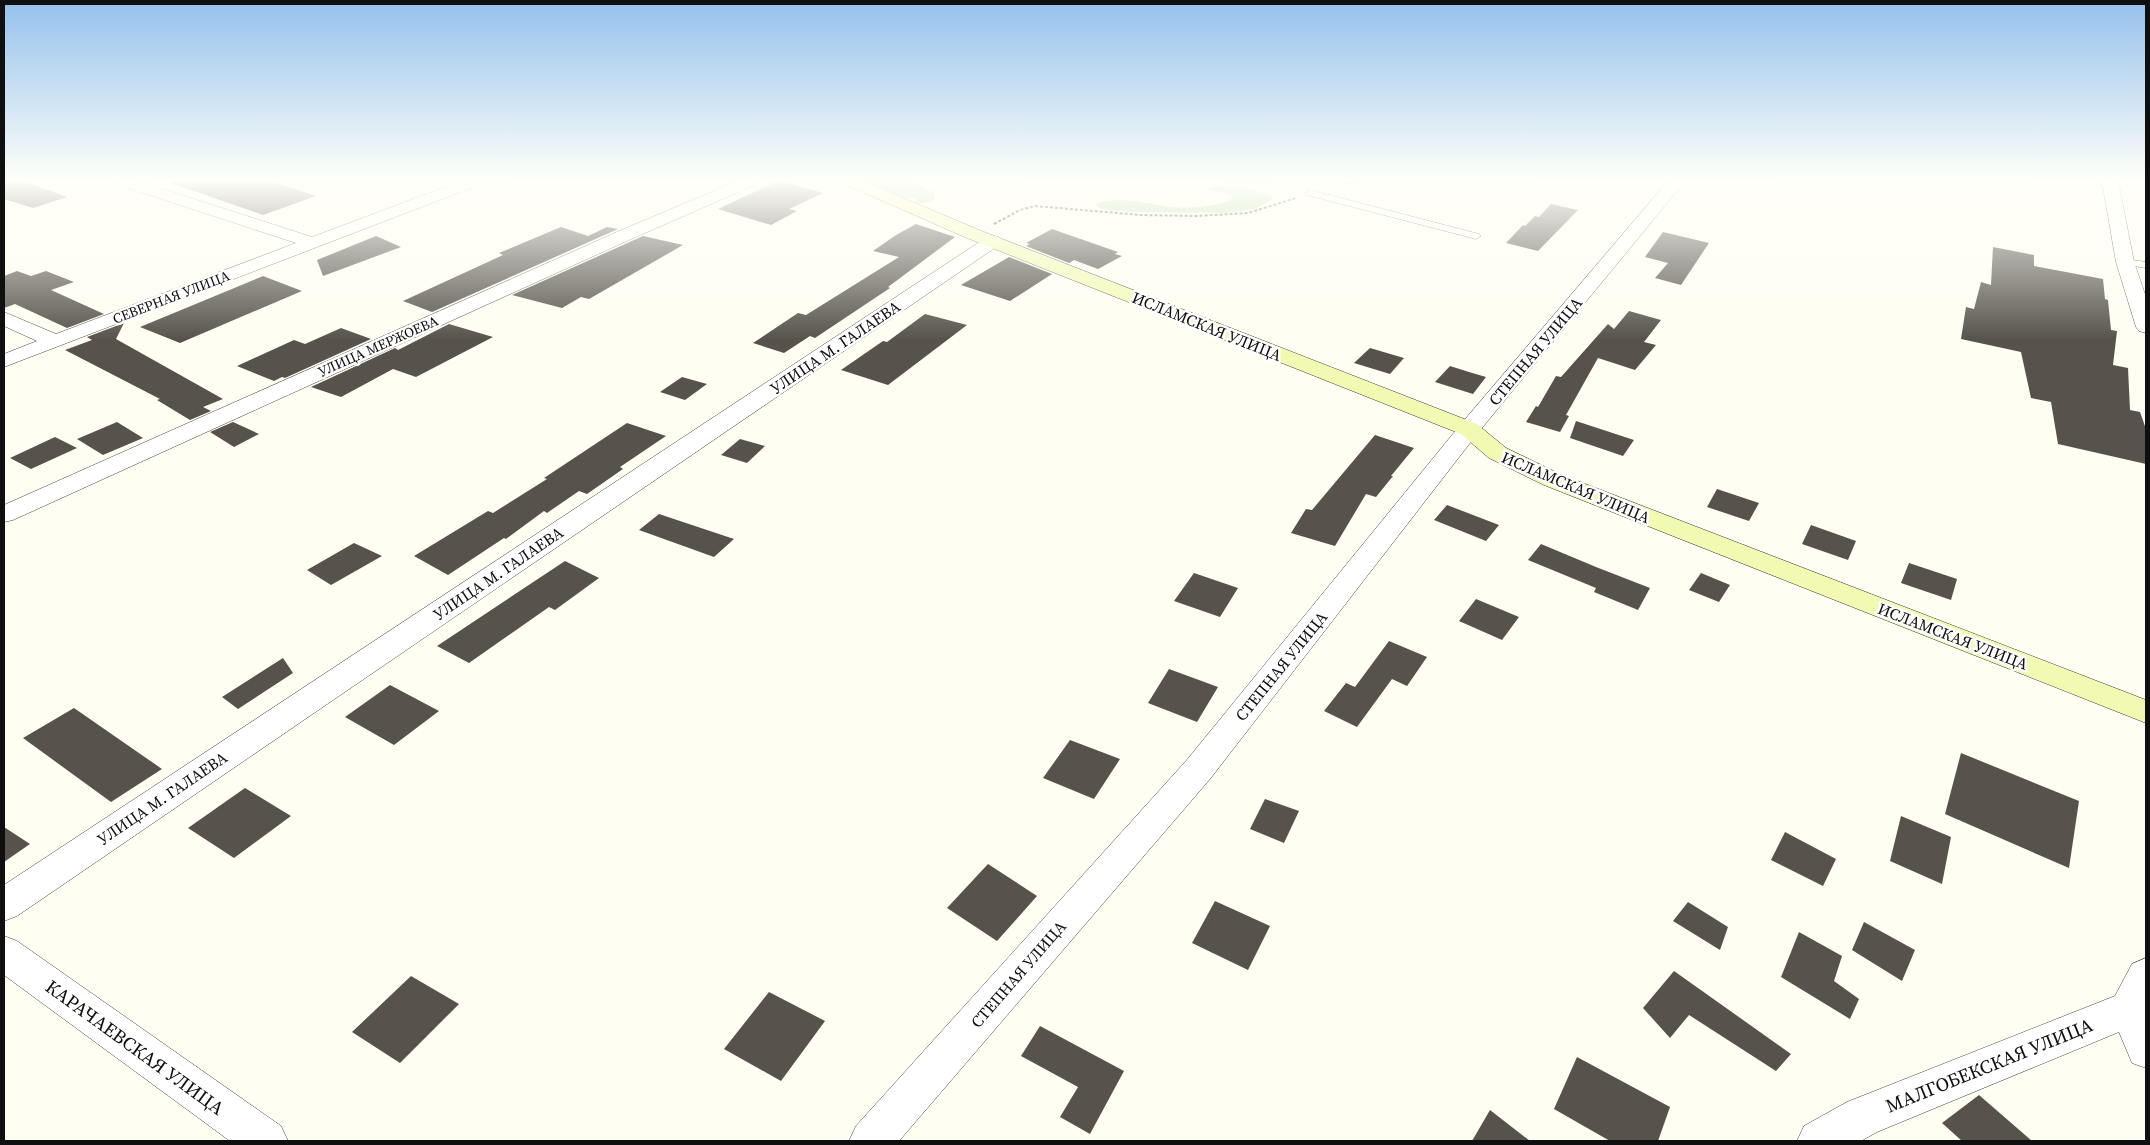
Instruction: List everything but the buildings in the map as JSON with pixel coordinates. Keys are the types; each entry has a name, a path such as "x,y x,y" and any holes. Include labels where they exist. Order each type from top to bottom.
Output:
{"street":[{"path":"284,233 313,243"},
{"name":"СЕВЕРНАЯ УЛИЦА","path":"4,361 338,233"},
{"name":"УЛИЦА МЕРЖОЕВА","path":"4,514 629,233"},
{"name":"ИСЛАМСКАЯ УЛИЦА","path":"972,233 1469,429 1483,444 1499,455 1553,480 2146,712"},
{"name":"СТЕПНАЯ УЛИЦА","path":"871,1141 1198,770 1469,429 1633,233"},
{"path":"2120,233 2126,262 2146,327"},
{"name":"УЛИЦА М. ГАЛАЕВА","path":"4,904 983,238"},
{"path":"4,318 54,341"},
{"name":"КАРАЧАЕВСКАЯ УЛИЦА","path":"4,953 266,1141"},
{"path":"2137,993 2146,1049"},
{"name":"МАЛГОБЕКСКАЯ УЛИЦА","path":"1818,1141 1862,1117 2137,993"}],"lane":[{"path":"1466,233 1476,236"},
{"path":"2126,262 2146,265"}],"path":[{"path":"983,238 989,233"}]}
